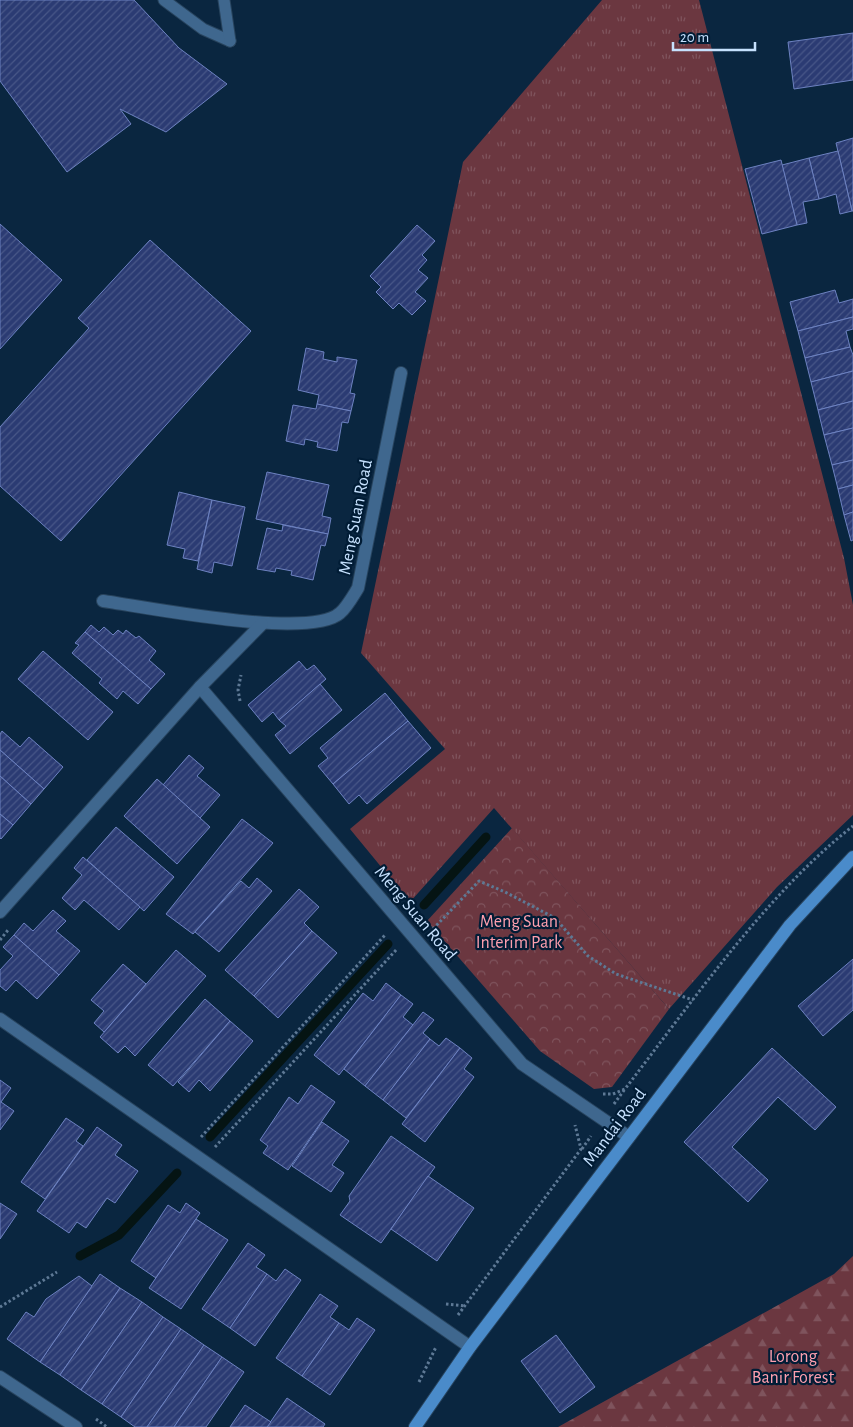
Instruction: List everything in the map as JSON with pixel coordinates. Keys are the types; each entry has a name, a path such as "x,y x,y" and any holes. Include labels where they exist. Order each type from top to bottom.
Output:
{"main road":[{"name":"Mandai Road","path":"415,1427 470,1347 790,925 853,857"}],"street":[{"name":"Meng Suan Road","path":"103,601 262,624 318,621 340,614 358,588 401,373"},
{"path":"0,912 200,687 262,624"},
{"name":"Meng Suan Road","path":"200,687 522,1064 629,1137"},
{"path":"0,1019 470,1347"},
{"path":"0,1377 76,1427"}],"lane":[{"path":"164,0 203,29 230,41 224,0"}],"path":[{"path":"241,708 238,690 242,667"},
{"path":"594,1095 613,1094 625,1089 693,1000 766,910 834,840 853,826"},
{"path":"431,931 479,881 555,918 588,956 616,974 693,1000"},
{"path":"0,940 13,925"},
{"path":"199,1139 388,932"},
{"path":"213,1149 400,946"},
{"path":"417,1387 433,1350 582,1149 575,1124 568,1119"},
{"path":"0,1306 57,1272"}],"green space":[{"path":"602,0 699,0 844,558 853,605 853,815 777,887 669,1009 494,808 410,902 350,829 445,749 361,653 463,162"},
{"name":"Meng Suan Interim Park","path":"512,828 669,1009 612,1087 594,1089 540,1051 427,921"},
{"name":"Lorong Banir Forest","path":"853,1256 853,1427 558,1427 834,1274"}],"building":[{"path":"0,0 134,0 179,48 227,84 166,132 120,109 131,124 67,172 0,81"},
{"path":"853,33 853,80 794,89 788,42"},
{"path":"853,138 853,211 852,211 836,143"},
{"path":"838,151 852,211 840,214 836,194 819,199 809,158"},
{"path":"809,158 819,199 803,202 807,223 797,225 782,165"},
{"path":"781,160 797,225 762,234 745,169"},
{"path":"0,224 62,280 0,349"},
{"path":"417,225 435,241 422,255 427,260 418,270 428,278 415,292 426,301 412,315 399,303 393,309 376,292 381,287 370,276"},
{"path":"150,240 251,331 61,541 0,486 0,427 89,328 78,318"},
{"path":"835,290 839,303 853,299 853,317 798,331 790,302"},
{"path":"853,317 853,329 846,331 850,347 805,358 798,331"},
{"path":"850,347 853,355 853,371 811,382 805,358"},
{"path":"306,348 324,352 323,359 337,362 337,357 357,360 350,393 355,394 351,411 317,404 319,395 298,390"},
{"path":"853,371 853,401 818,410 811,382"},
{"path":"853,401 853,428 824,435 818,410"},
{"path":"317,404 351,411 348,423 342,422 337,451 317,447 318,442 305,439 304,445 286,441 293,405 316,409"},
{"path":"853,428 853,460 832,465 824,435"},
{"path":"853,460 853,485 838,489 832,465"},
{"path":"267,472 329,485 322,516 331,518 328,534 256,519"},
{"path":"853,485 853,512 844,515 838,489"},
{"path":"179,492 212,500 198,561 183,558 185,549 167,545"},
{"path":"212,500 245,507 232,566 214,562 212,573 197,569"},
{"path":"853,512 853,540 851,541 844,515"},
{"path":"283,525 328,534 325,546 321,545 313,580 291,575 292,571 276,568 275,572 257,569 267,528 282,531"},
{"path":"91,625 99,632 104,627 113,635 118,630 123,634 126,630 136,638 139,636 156,651 149,660 165,674 151,689 85,632"},
{"path":"85,632 151,689 138,704 123,691 117,699 99,683 102,679 72,653 79,645 75,643"},
{"path":"43,651 113,712 88,740 18,679"},
{"path":"299,661 307,670 314,665 326,679 279,720 273,712 262,722 248,705"},
{"path":"320,684 342,710 290,754 275,735 286,726 279,720"},
{"path":"385,693 408,721 333,784 318,766 328,758 320,748"},
{"path":"408,721 431,748 367,804 359,795 349,804 333,784"},
{"path":"2,731 20,747 29,737 63,767 44,789 0,750 0,734"},
{"path":"0,750 44,789 31,804 0,776"},
{"path":"189,755 204,768 197,776 220,795 200,818 163,785"},
{"path":"0,776 31,804 13,825 0,814"},
{"path":"157,779 210,827 177,864 124,816"},
{"path":"0,814 13,825 1,839 0,838"},
{"path":"242,819 273,843 193,934 166,914"},
{"path":"116,827 174,877 144,911 87,860"},
{"path":"83,857 140,907 119,930 84,900 75,910 62,898 82,875 74,868"},
{"path":"257,878 272,891 219,952 195,932 241,881 249,888"},
{"path":"299,889 319,907 304,923 312,931 254,996 225,970"},
{"path":"53,910 66,921 56,931 80,951 59,975 14,935 24,923 33,931"},
{"path":"312,931 337,953 278,1018 254,996"},
{"path":"14,935 59,975 37,999 16,980 6,991 0,986 0,970 13,956 3,947"},
{"path":"176,950 206,976 135,1056 125,1046 118,1053 100,1037"},
{"path":"853,959 853,1010 823,1036 798,1006"},
{"path":"123,964 146,984 104,1032 94,1023 104,1011 91,1000"},
{"path":"386,983 401,995 339,1075 314,1055 363,993 373,1001"},
{"path":"401,995 413,1004 403,1017 413,1025 365,1086 344,1069"},
{"path":"205,999 230,1021 173,1086 148,1065"},
{"path":"423,1012 434,1020 423,1033 430,1039 383,1100 365,1086"},
{"path":"230,1021 253,1041 210,1091 199,1080 189,1092 178,1082"},
{"path":"446,1038 460,1048 406,1118 383,1100 430,1039 439,1046"},
{"path":"460,1048 472,1058 464,1069 474,1077 425,1142 402,1124"},
{"path":"772,1048 836,1107 815,1130 778,1097 732,1147 768,1180 748,1202 684,1142"},
{"path":"0,1080 11,1088 1,1102 14,1111 0,1130"},
{"path":"311,1085 335,1102 288,1170 263,1153 268,1146 260,1140 289,1097 298,1104"},
{"path":"66,1118 84,1130 76,1141 83,1146 45,1199 21,1182"},
{"path":"322,1122 349,1141 332,1165 344,1173 331,1192 292,1166"},
{"path":"97,1127 122,1145 115,1155 138,1171 115,1203 107,1198 86,1228 77,1222 69,1233 37,1211"},
{"path":"391,1136 435,1167 381,1243 340,1215 350,1201 349,1196"},
{"path":"428,1176 474,1208 437,1261 391,1229"},
{"path":"0,1203 17,1214 0,1239"},
{"path":"186,1203 200,1213 156,1278 131,1261 168,1205 180,1213"},
{"path":"196,1219 228,1240 181,1309 149,1288"},
{"path":"248,1243 265,1255 256,1267 267,1274 230,1328 202,1309"},
{"path":"285,1269 301,1280 255,1346 230,1328 267,1274 276,1281"},
{"path":"100,1274 120,1288 60,1375 40,1362"},
{"path":"79,1276 92,1286 40,1362 7,1339 26,1312 34,1317 46,1299"},
{"path":"120,1288 142,1302 81,1390 60,1375"},
{"path":"320,1294 338,1306 330,1317 339,1323 302,1376 276,1358"},
{"path":"142,1302 163,1317 102,1404 81,1390"},
{"path":"163,1317 181,1329 121,1417 102,1404"},
{"path":"357,1318 375,1330 330,1395 302,1376 339,1323 349,1330"},
{"path":"181,1329 204,1345 147,1427 135,1427 121,1417"},
{"path":"556,1335 595,1387 560,1413 521,1361"},
{"path":"204,1345 222,1357 174,1427 147,1427"},
{"path":"222,1357 244,1372 206,1427 174,1427"},
{"path":"287,1398 325,1424 323,1427 267,1427"},
{"path":"245,1405 271,1422 267,1427 230,1427"}],"waterway":[{"path":"424,905 486,837"},
{"path":"210,1137 388,944"},
{"path":"80,1256 119,1235 177,1173"}]}
